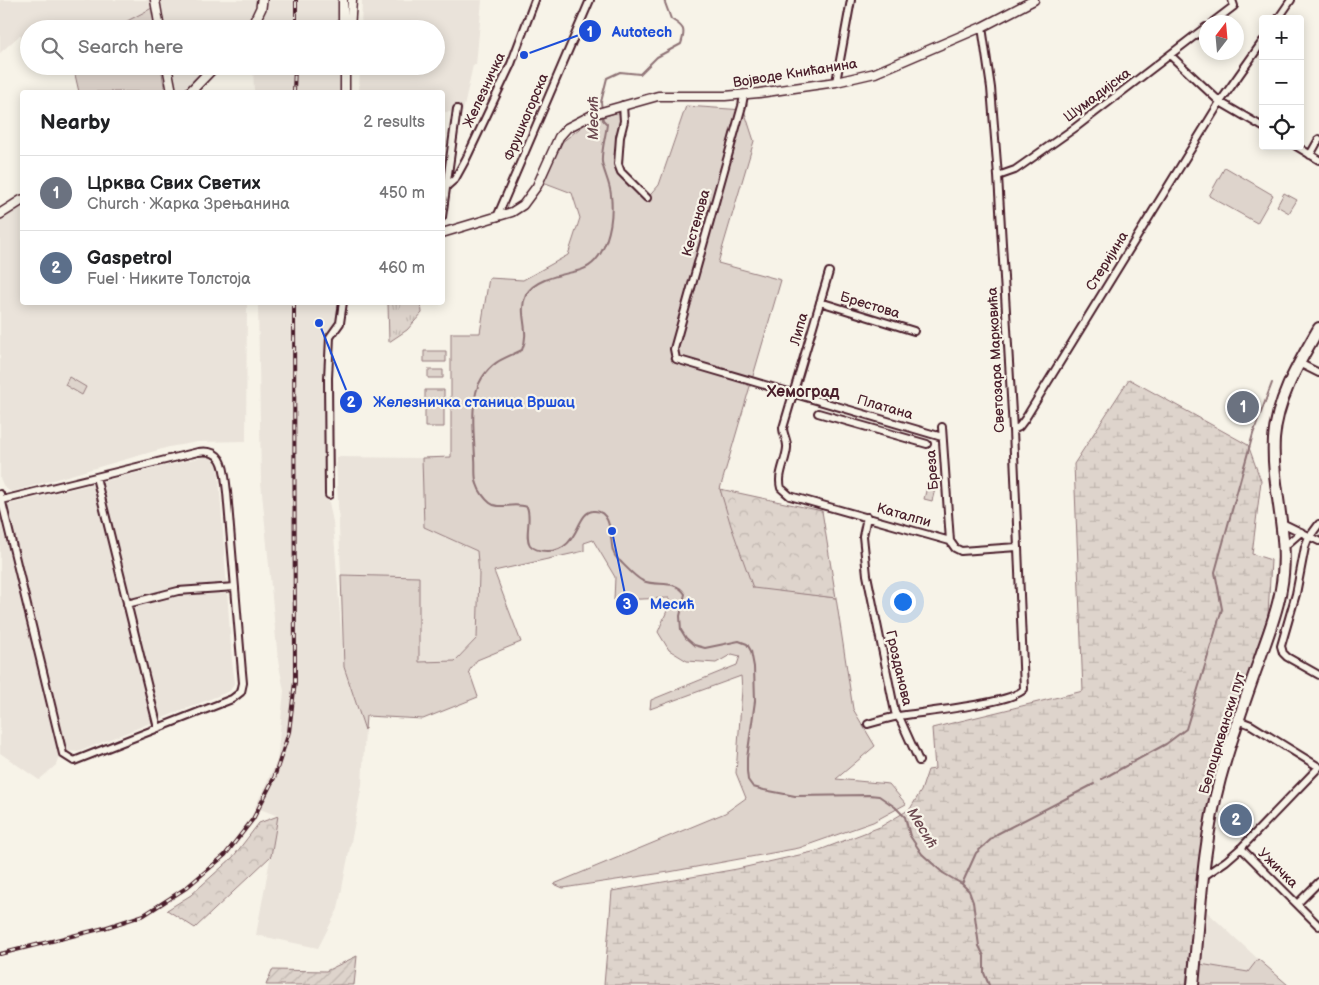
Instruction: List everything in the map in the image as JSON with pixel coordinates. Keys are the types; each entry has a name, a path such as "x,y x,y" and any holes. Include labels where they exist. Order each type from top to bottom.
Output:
{"main road":[{"path":"255,20 262,0"},
{"path":"192,90 206,75"},
{"path":"0,214 20,201"},
{"name":"Белоцрквански пут","path":"1194,985 1204,876 1213,806 1229,746 1279,600 1284,572 1285,546 1275,466 1275,432 1282,401 1299,363 1319,328"}],"street":[{"path":"156,0 159,20"},
{"path":"343,0 344,20"},
{"path":"351,20 352,0"},
{"name":"Железничка","path":"447,186 455,179 466,159 511,64 535,0"},
{"name":"Фрушкогорска","path":"497,217 590,0"},
{"path":"836,82 850,0"},
{"name":"Војводе Книћанина","path":"445,232 512,212 523,205 537,186 559,137 568,128 594,114 658,96 706,97 744,95 836,82 874,73 982,27 1034,0"},
{"path":"1281,15 1291,0"},
{"path":"1220,15 1233,3"},
{"path":"347,20 352,16"},
{"name":"Светозара Марковића","path":"898,716 979,704 1018,694 1022,692 1024,687 1013,430 998,176 982,27"},
{"name":"Шумадијска","path":"998,176 1015,170 1199,32"},
{"name":"Стеријина","path":"1013,430 1025,419 1220,102 1259,47"},
{"path":"1170,55 1220,102 1259,125"},
{"path":"169,75 172,90"},
{"path":"345,75 345,90"},
{"name":"Кестенова","path":"676,359 674,349 744,95"},
{"path":"622,106 624,121 618,152 618,164 621,172 647,198"},
{"path":"445,198 457,109"},
{"path":"1310,155 1319,139"},
{"path":"1302,150 1319,160"},
{"name":"Липа","path":"783,491 779,480 788,445 783,428 829,272"},
{"name":"Брестова","path":"820,302 914,331"},
{"path":"328,495 330,337 340,323 342,305"},
{"name":"Платана","path":"676,359 942,437"},
{"path":"1299,363 1319,373"},
{"path":"818,413 927,444"},
{"path":"892,434 895,423"},
{"name":"Бреза","path":"942,427 950,541"},
{"path":"208,451 216,454 223,463 242,677 240,692 232,699 74,761 63,754 1,497 96,477 198,452 208,451"},
{"path":"96,477 158,728"},
{"name":"Каталпи","path":"783,491 790,496 950,541 958,550 967,552 1017,547"},
{"name":"Грозданова","path":"867,517 863,536 867,575 895,712 920,761"},
{"path":"1282,523 1319,541"},
{"path":"1319,524 1305,547 1296,594 1281,650 1287,657 1319,675"},
{"path":"1285,546 1301,532"},
{"path":"127,604 178,591 235,587"},
{"path":"868,724 898,716"},
{"path":"1204,876 1241,848 1319,767 1251,725 1238,720"},
{"name":"Ужичка","path":"1241,848 1319,926"},
{"path":"1297,904 1319,882"}],"shaded area":[{"path":"0,0 151,0 152,8 129,20 20,20 20,35 0,53"},
{"path":"157,0 258,0 256,12 251,20 160,20"},
{"path":"266,0 341,0 341,20 261,20 264,15"},
{"path":"362,0 482,0 476,65 473,65 463,112 445,112 445,90 359,90 360,75 445,75 445,20 361,20"},
{"path":"170,75 201,75 187,90 173,90"},
{"path":"253,75 341,75 341,90 254,90"},
{"path":"20,206 20,305 247,305 246,441 198,442 169,447 11,492 4,487 0,478 0,219"},
{"path":"258,305 340,305 339,319 326,351 329,502 333,522 344,667 365,730 362,785 338,909 318,948 256,935 278,816 255,807 277,761 284,691 278,660 261,482"},
{"path":"202,457 211,457 218,463 235,682 230,691 78,752 67,751 7,505"},
{"path":"336,457 422,458 424,527 477,551 479,574 477,638 455,661 418,662 419,577 341,575"},
{"path":"0,517 59,757 56,765 39,780 0,753"},
{"path":"1205,910 1258,959 1248,972 1200,964"}],"green space":[{"path":"152,8 154,20 129,20"},
{"path":"75,75 162,75 165,90 79,90"},
{"path":"686,106 744,110 754,141 718,263 781,280 720,489 753,587 836,598 853,709 875,746 836,779 889,784 906,804 873,822 799,848 669,872 563,888 554,884 725,813 746,798 736,773 742,690 741,676 650,709 651,700 737,665 740,656 732,654 716,663 687,661 669,650 658,632 669,606 669,598 614,600 615,577 593,540 584,543 584,551 494,571 521,642 477,660 469,671 478,697 423,719 366,716 365,730 344,667 341,575 419,577 419,662 455,661 477,638 479,574 477,551 424,527 422,458 451,457 451,333 480,333 489,278 523,280 568,255 580,218 572,193 543,182 557,146 588,122 618,112 622,119 615,146 615,168 623,180 645,201 659,185"},
{"path":"1225,167 1273,195 1257,223 1209,196"},
{"path":"1284,193 1297,200 1289,213 1277,206"},
{"path":"388,305 421,305 422,313 407,330 389,342"},
{"path":"424,351 446,351 446,362 424,362"},
{"path":"428,370 443,370 443,378 428,378"},
{"path":"69,377 86,387 82,395 65,385"},
{"path":"1129,379 1248,445 1261,481 1252,554 1271,560 1268,615 1221,763 1199,874 1186,985 604,985 612,891 737,869 817,851 880,827 910,809 921,791 928,770 935,769 932,728 1083,691 1074,464"},
{"path":"425,390 444,390 444,427 425,427"},
{"path":"927,487 935,489 932,501 924,499"},
{"path":"720,489 822,511 836,598 753,588"},
{"path":"278,816 271,856 195,928 167,910 191,895 233,857 259,823"},
{"path":"357,956 354,985 266,985 272,970 326,971"},
{"path":"1258,959 1288,985 1198,985 1200,964 1248,972"}],"waterway":[{"name":"Месић","path":"602,110 601,102 607,78 620,72 640,74 657,57 681,44 683,29 671,19 664,0"},
{"name":"Месић","path":"602,115 603,120 607,124 602,162 612,205 606,240 602,251 587,267 548,278 530,290 526,295 523,309 525,336 522,350 495,364 482,378 475,396 473,417 475,475 478,487 484,497 493,505 527,507 529,517 528,541 532,547 540,550 557,550 565,545 571,539 587,513 599,512 607,520 614,554 631,572 649,583 676,586 685,594 680,616 681,630 686,638 694,645 705,648 739,641 747,644 751,651 754,667 755,701 747,758 748,780 753,787 795,796 879,796 895,807 905,817 910,836 922,854 943,873 962,884 969,891 973,902 979,946 984,956 984,973 989,985"},
{"path":"1102,779 1166,744 1186,729 1222,609 1215,572 1253,434 1272,383"},
{"path":"962,884 976,853 997,834 1094,784"}],"railway":[{"path":"296,0 296,20"},
{"path":"294,90 295,75"},
{"path":"0,954 104,928 144,915 186,888 225,855 253,819 274,778 289,732 295,682 294,305"}],"place":[{"name":"Autotech","path":"524,55"},
{"name":"Железничка станица Вршац","path":"319,323"},
{"name":"Црква Свих Светих","path":"1243,407"},
{"name":"Месић","path":"612,531"},
{"name":"Gaspetrol","path":"1236,820"}],"district":[{"name":"Хемоград","path":"803,392"}]}
